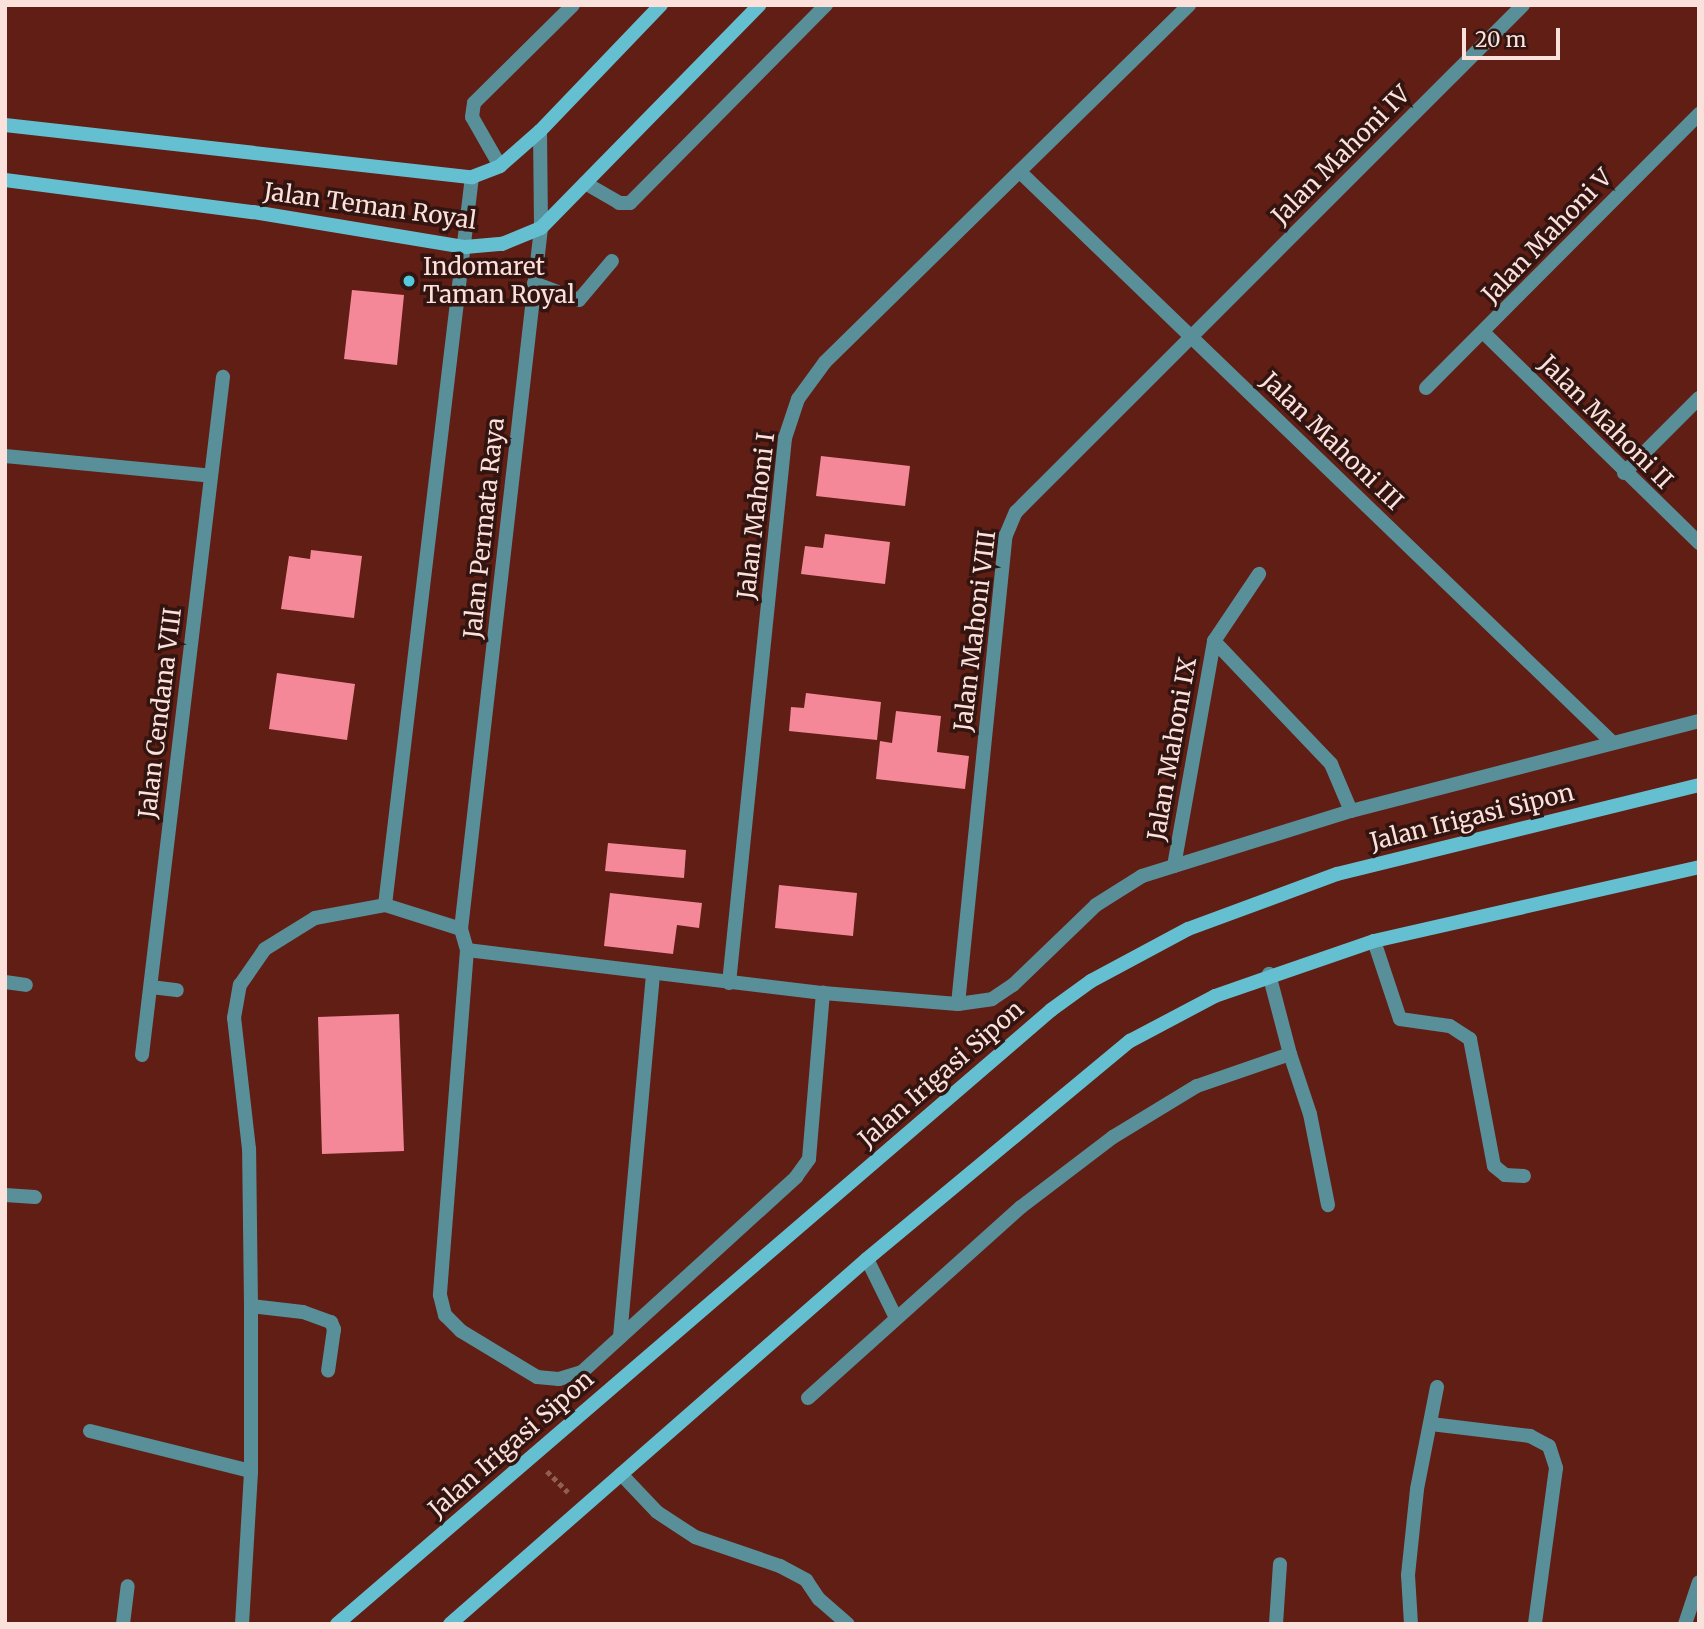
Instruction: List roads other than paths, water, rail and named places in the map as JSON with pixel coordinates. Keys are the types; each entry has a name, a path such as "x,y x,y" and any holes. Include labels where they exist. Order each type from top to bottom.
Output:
{"street":[{"path":"500,166 472,117 474,103 573,5"},
{"name":"Jalan Teman Royal","path":"5,125 472,177 500,166 540,131 662,5"},
{"name":"Jalan Teman Royal","path":"5,180 253,212 465,247 502,244 541,228 759,5"},
{"path":"585,183 623,204 630,203 826,5"},
{"name":"Jalan Mahoni I","path":"729,983 785,438 799,399 825,362 1189,5"},
{"name":"Jalan Mahoni IV","path":"1191,336 1523,5"},
{"name":"Jalan Mahoni V","path":"1426,388 1699,114"},
{"name":"Jalan Permata Raya","path":"461,929 541,228 540,131"},
{"name":"Jalan Mahoni III","path":"1020,172 1613,743"},
{"path":"385,905 472,177"},
{"path":"534,283 579,300 612,261"},
{"name":"Jalan Mahoni II","path":"1484,332 1624,474 1699,543"},
{"name":"Jalan Mahoni VIII","path":"958,1004 1006,535 1016,512 1191,336"},
{"name":"Jalan Cendana VIII","path":"142,1055 223,377"},
{"path":"1624,474 1699,398"},
{"path":"5,456 211,476"},
{"name":"Jalan Mahoni IX","path":"1174,866 1214,641 1259,574"},
{"name":"Jalan Mahoni IX","path":"1214,641 1331,764 1351,811"},
{"path":"467,950 653,975 823,993 958,1004 992,999 1013,985 1096,905 1142,876 1351,811 1699,721"},
{"name":"Jalan Irigasi Sipon","path":"337,1624 1040,1019 1091,981 1188,929 1337,874 1699,785"},
{"path":"450,1624 867,1259 1130,1041 1174,1015 1269,974 1374,941 1699,867"},
{"path":"242,1624 251,1471 249,1149 234,1018 240,985 265,949 315,918 385,905 461,929 467,950 440,1295 445,1315 461,1331 537,1377 559,1379 582,1372 796,1177 808,1159 823,993"},
{"path":"1374,941 1400,1019 1450,1026 1470,1039 1494,1166 1505,1175 1524,1176"},
{"path":"1269,974 1290,1054 1310,1114 1328,1205"},
{"path":"620,1337 653,975"},
{"path":"5,982 26,985"},
{"path":"150,987 177,990"},
{"path":"808,1398 1021,1207 1113,1137 1197,1086 1290,1054"},
{"path":"5,1195 35,1197"},
{"path":"867,1259 897,1318"},
{"path":"251,1306 303,1312 331,1322 334,1329 328,1371"},
{"path":"1411,1624 1408,1575 1417,1489 1437,1387"},
{"path":"1431,1424 1530,1436 1549,1446 1556,1468 1535,1624"},
{"path":"90,1431 251,1471"},
{"path":"621,1474 657,1512 695,1538 780,1566 806,1580 819,1599 848,1624"},
{"path":"1276,1624 1280,1564"},
{"path":"1685,1624 1699,1582"},
{"path":"123,1624 128,1586"}],"place":[{"name":"Indomaret Taman Royal","path":"409,281"}]}
